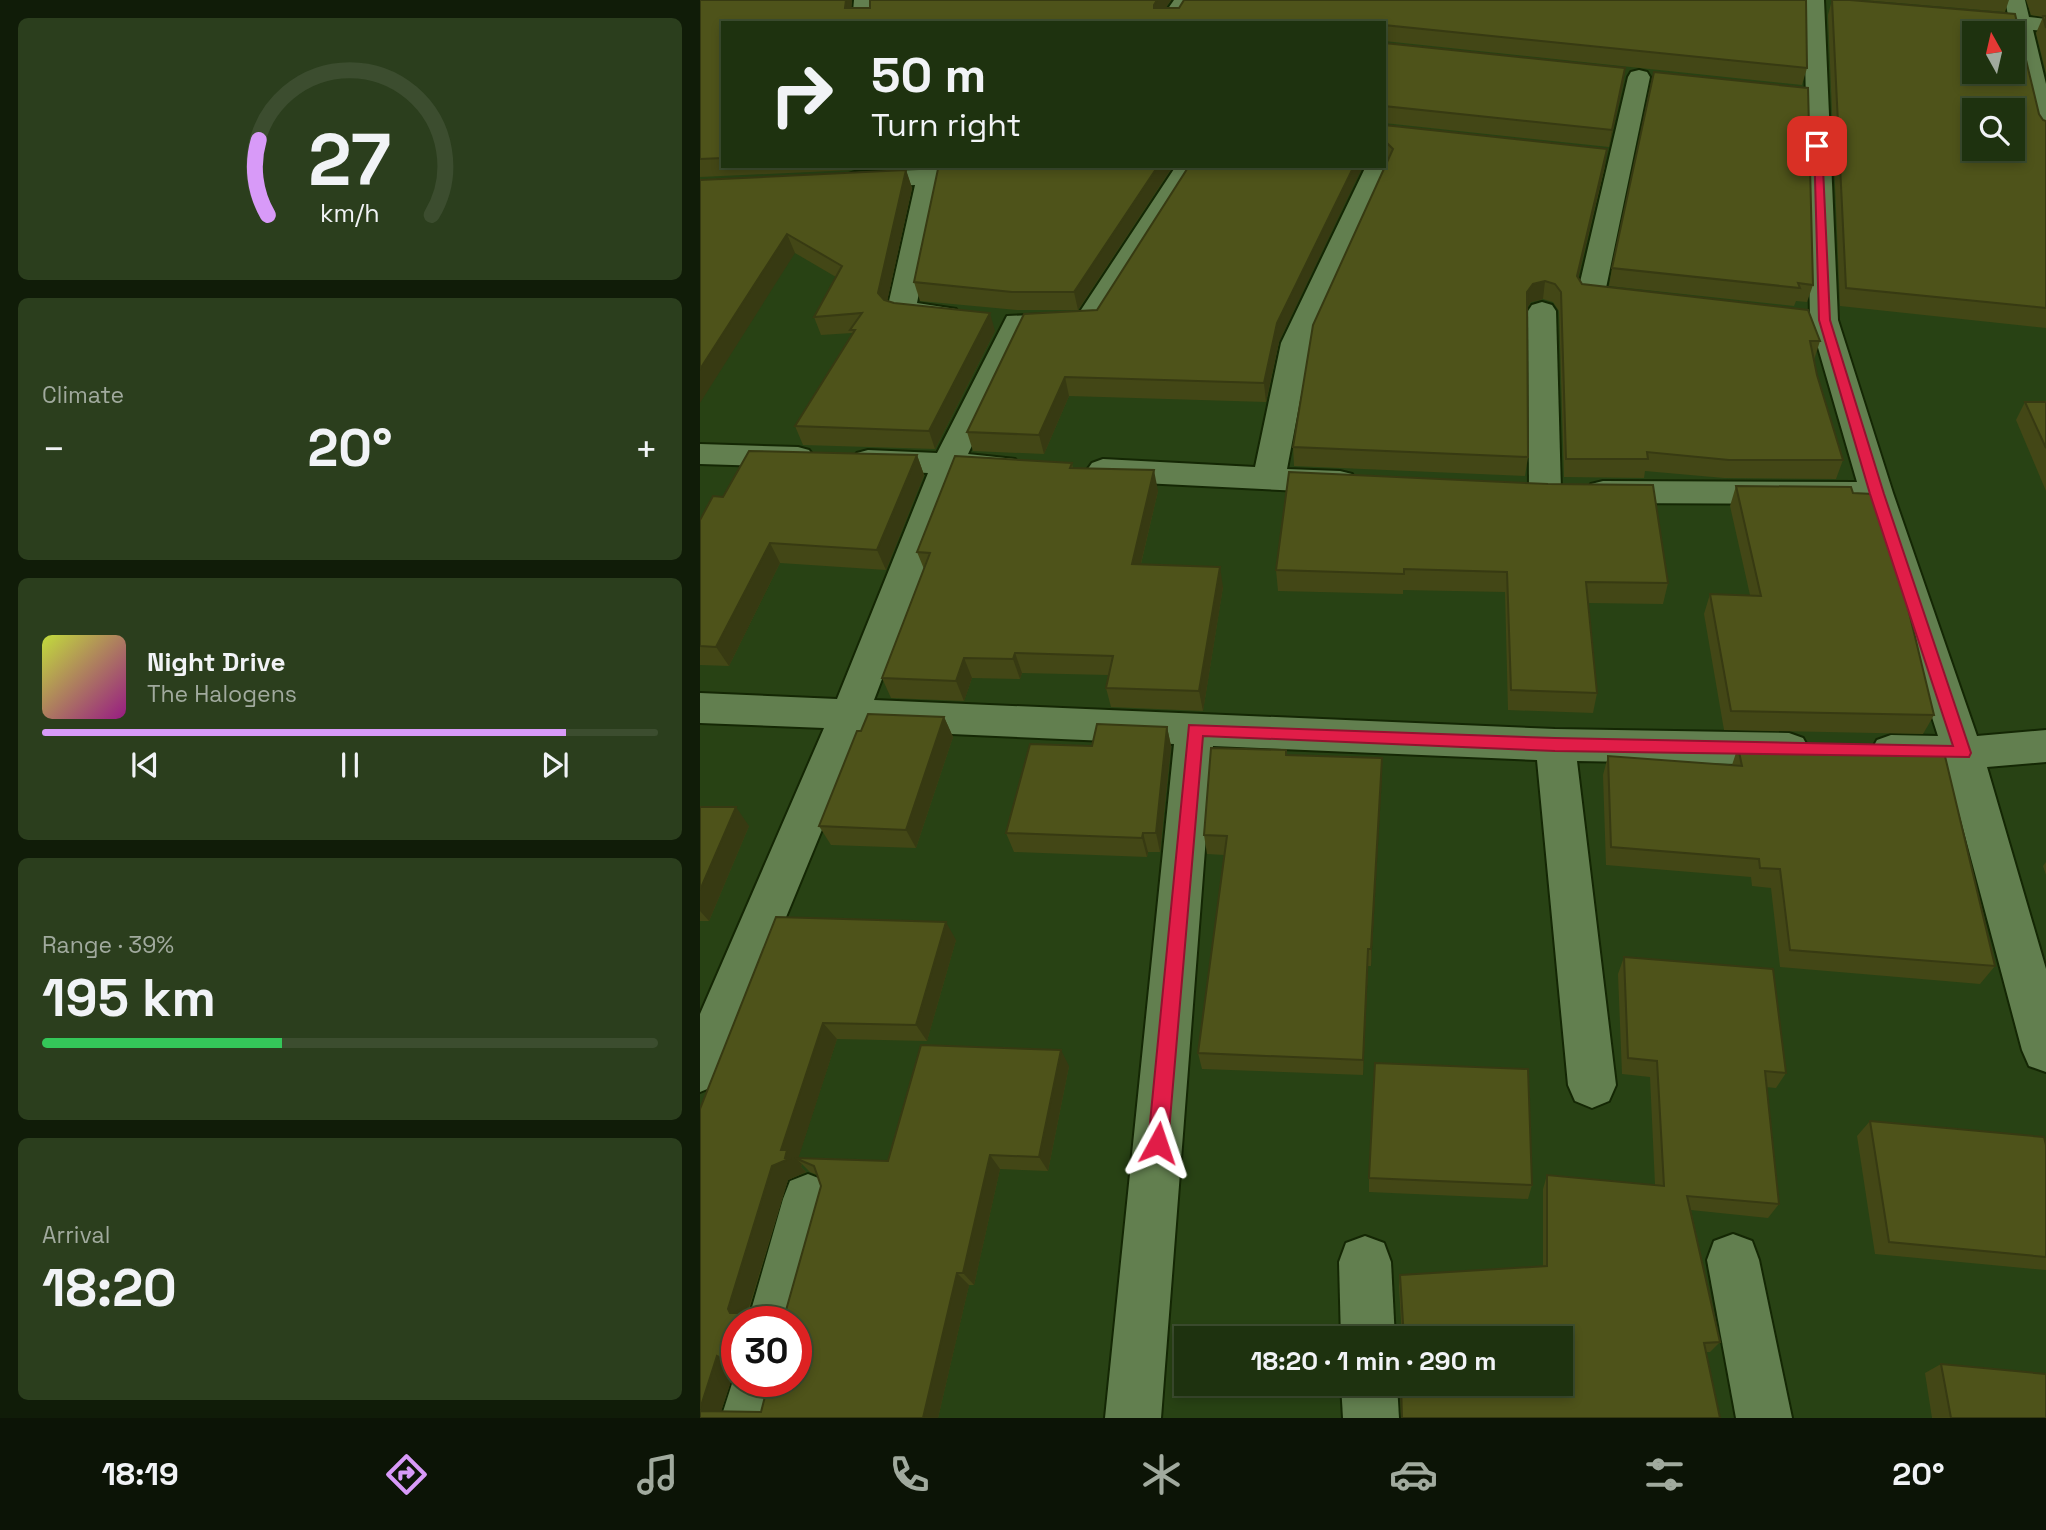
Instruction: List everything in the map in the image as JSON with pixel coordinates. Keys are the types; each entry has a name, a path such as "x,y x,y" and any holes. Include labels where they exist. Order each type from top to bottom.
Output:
{"street":[{"path":"862,21 864,0"},
{"path":"1169,21 1184,0"},
{"path":"1818,3 1808,95 1811,318 1877,494 1963,753 2046,1049"},
{"path":"1942,11 2017,11 2046,14"},
{"path":"2017,11 2046,25"},
{"path":"2017,11 2042,97 2046,131"},
{"path":"1612,74 1666,79"},
{"path":"1639,76 1591,295 1660,302"},
{"path":"1595,155 1622,158"},
{"path":"831,181 931,172 1054,171 1056,168"},
{"path":"931,172 901,310 991,319 1088,321 1187,168"},
{"path":"1269,478 1296,343 1378,168"},
{"path":"1542,311 1531,491 1877,494"},
{"path":"700,1069 850,714 948,463 991,319"},
{"path":"700,454 1032,467"},
{"path":"1074,469 1366,483"},
{"path":"700,708 1555,745 1963,753 2046,746"},
{"path":"1133,1418 1195,730"},
{"path":"1555,745 1592,1085"},
{"path":"779,1306 808,1199"},
{"path":"1733,1260 1764,1418"},
{"path":"1365,1262 1367,1326"},
{"path":"1370,1396 1371,1418"},
{"path":"748,1418 754,1397"}],"building":[{"path":"700,0 846,0 845,8 870,8 870,0 1157,0 1154,8 1179,8 1184,0 1806,0 1807,68 1386,25 1386,21 721,21 721,158 700,159"},
{"path":"1832,0 2015,14 2017,21 1962,21 1962,84 2025,84 2025,56 2039,114 2046,121 2046,308 1846,288"},
{"path":"1386,43 1625,68 1612,130 1386,106"},
{"path":"1654,72 1808,88 1813,285 1798,283 1800,288 1612,268"},
{"path":"1386,125 1607,149 1577,276 1582,284 1808,310 1820,341 1810,341 1817,375 1843,460 1729,460 1647,452 1648,459 1566,459 1561,292 1555,284 1545,281 1533,284 1527,292 1528,457 1293,447 1313,325 1393,149 1386,142"},
{"path":"1157,168 1074,292 1012,292 914,282 938,169"},
{"path":"1188,168 1353,168 1277,323 1264,383 1065,377 1039,435 967,432 1024,314 1097,310"},
{"path":"906,170 878,293 884,300 894,303 990,313 929,431 795,426 855,330 850,330 862,313 814,317 842,266 787,234 700,369 700,180"},
{"path":"2025,402 2046,402 2046,448"},
{"path":"749,451 917,455 877,550 770,543 716,647 700,646 700,520 713,496 723,497"},
{"path":"955,456 1072,463 1070,468 1154,470 1132,564 1220,567 1199,691 1106,688 1113,656 1015,653 1013,659 964,658 956,681 882,678 930,553 917,552"},
{"path":"1289,472 1548,484 1653,485 1668,583 1586,582 1597,693 1511,690 1507,572 1404,569 1404,574 1276,570"},
{"path":"1736,486 1851,487 1853,493 1873,494 1901,579 1934,715 1731,711 1710,594 1761,596"},
{"path":"868,714 944,717 906,830 819,826 857,731 861,731"},
{"path":"1097,724 1167,727 1156,833 1143,833 1142,838 1006,833 1030,744 1092,746"},
{"path":"1738,747 1944,752 1995,966 1790,950 1780,869 1760,868 1759,859 1611,847 1608,756 1742,766"},
{"path":"1211,748 1286,750 1286,755 1382,758 1363,1060 1198,1053 1227,836 1204,835"},
{"path":"700,807 736,807 700,890"},
{"path":"776,917 946,922 916,1025 823,1023 781,1150 787,1150 785,1158 791,1158 772,1166 729,1306 721,1306 721,1358 717,1356 700,1409 700,1109"},
{"path":"1624,957 1773,969 1786,1073 1765,1071 1779,1204 1687,1196 1720,1342 1704,1343 1720,1418 1402,1418 1401,1396 1573,1396 1573,1326 1403,1326 1400,1275 1547,1266 1547,1175 1664,1186 1657,1061 1628,1058"},
{"path":"921,1045 1061,1050 1039,1157 990,1155 963,1273 957,1273 923,1418 700,1418 700,1411 761,1412 765,1397 812,1397 812,1306 787,1306 821,1186 814,1166 795,1158 888,1161"},
{"path":"1375,1063 1528,1069 1532,1185 1369,1178"},
{"path":"1870,1121 2044,1137 2046,1257 1889,1242"},
{"path":"1941,1364 2046,1374 2046,1418 1951,1418"}],"route":[{"path":"1158,1143 1195,730 1555,745 1963,753 1877,494 1825,320 1817,146"}]}
